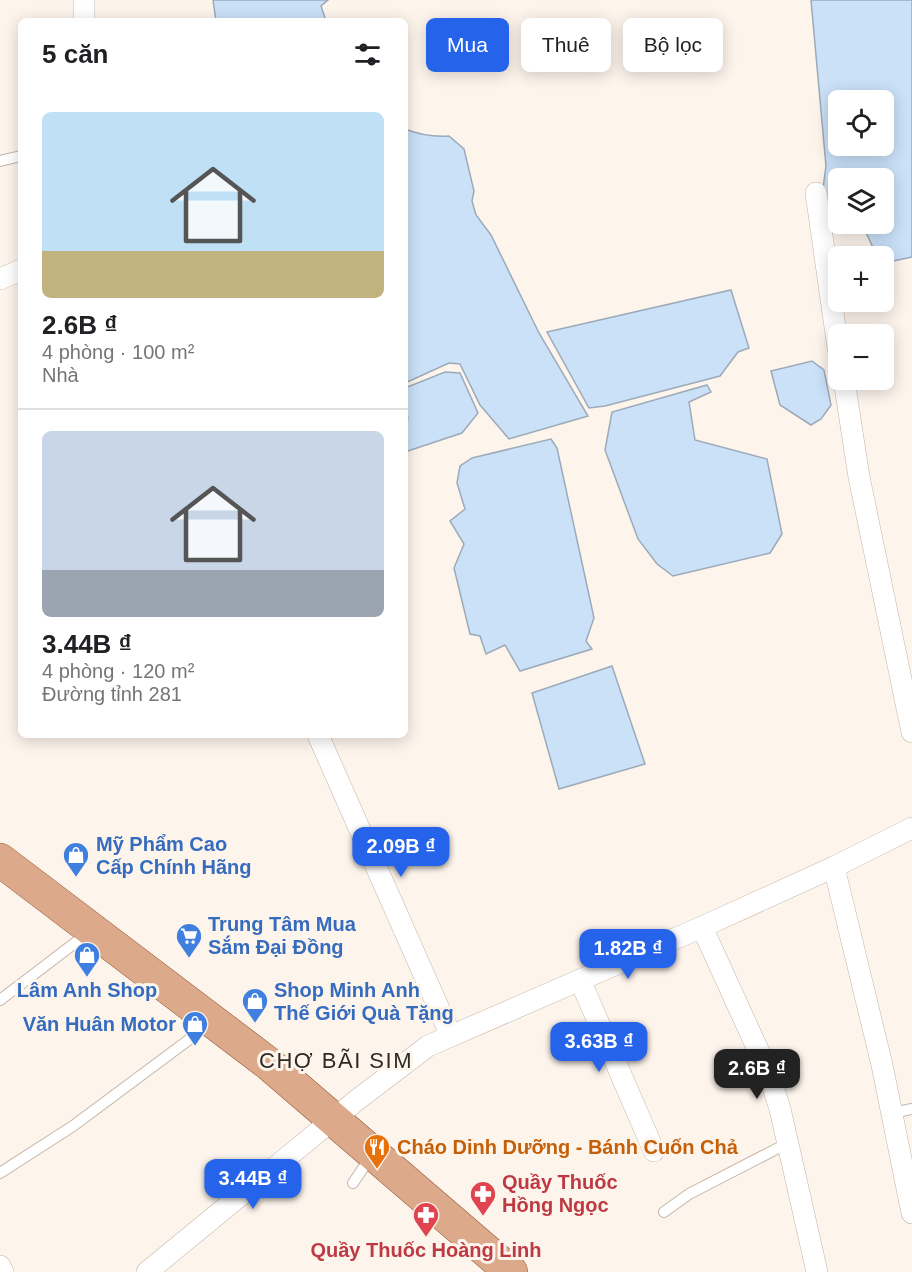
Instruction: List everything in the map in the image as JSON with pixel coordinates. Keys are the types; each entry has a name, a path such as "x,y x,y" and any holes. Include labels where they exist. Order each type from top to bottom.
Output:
{"main road":[{"path":"0,860 214,1022 334,1119 511,1272"}],"street":[{"path":"84,0 84,18"},
{"path":"816,193 835,324"},
{"path":"0,279 18,271"},
{"path":"846,390 859,477 912,732"},
{"path":"319,738 451,1036"},
{"path":"147,1272 168,1265 334,1119 428,1046 702,927 834,867 912,828"},
{"path":"834,867 902,1111 912,1213"},
{"path":"702,927 769,1074 788,1143 817,1272"},
{"path":"580,980 654,1151"},
{"path":"0,1266 3,1272"}],"lane":[{"path":"0,161 18,157"},
{"path":"0,1000 91,931"},
{"path":"0,1173 73,1126 214,1022"},
{"path":"664,1212 689,1194 788,1143"},
{"path":"353,1183 373,1153"}],"water":[{"path":"213,0 328,0 321,6 325,18 216,18"},
{"path":"811,0 912,0 912,257 894,261 894,246 872,246 867,234 894,234 894,168 828,168 828,207 822,196 826,166"},
{"path":"408,130 427,135 449,136 464,149 474,191 472,201 476,215 491,235 539,333 588,416 509,439 480,405 460,364 449,363 408,382"},
{"path":"731,290 749,348 738,352 720,376 605,406 589,408 547,332"},
{"path":"812,361 824,370 831,405 821,419 811,425 780,405 771,371"},
{"path":"445,372 460,373 478,413 462,433 408,451 408,387"},
{"path":"707,385 711,392 689,402 695,440 767,459 782,534 770,553 673,576 657,564 638,539 605,450 612,412"},
{"path":"551,439 557,448 594,618 586,641 592,649 520,671 505,645 486,654 480,636 470,634 454,568 464,544 450,521 465,509 457,483 460,466 472,458"},
{"path":"612,666 645,764 559,789 532,693"}],"place":[{"name":"Mỹ Phẩm Cao Cấp Chính Hãng","path":"76,878"},
{"name":"Trung Tâm Mua Sắm Đại Đồng","path":"189,959"},
{"name":"Lâm Anh Shop","path":"87,978"},
{"name":"Shop Minh Anh Thế Giới Quà Tặng","path":"255,1024"},
{"name":"Văn Huân Motor","path":"195,1047"},
{"name":"Cháo Dinh Dưỡng - Bánh Cuốn Chả","path":"377,1170"},
{"name":"Quầy Thuốc Hồng Ngọc","path":"483,1217"},
{"name":"Quầy Thuốc Hoàng Linh","path":"426,1238"}],"district":[{"name":"CHỢ BÃI SIM","path":"336,1060"}]}
